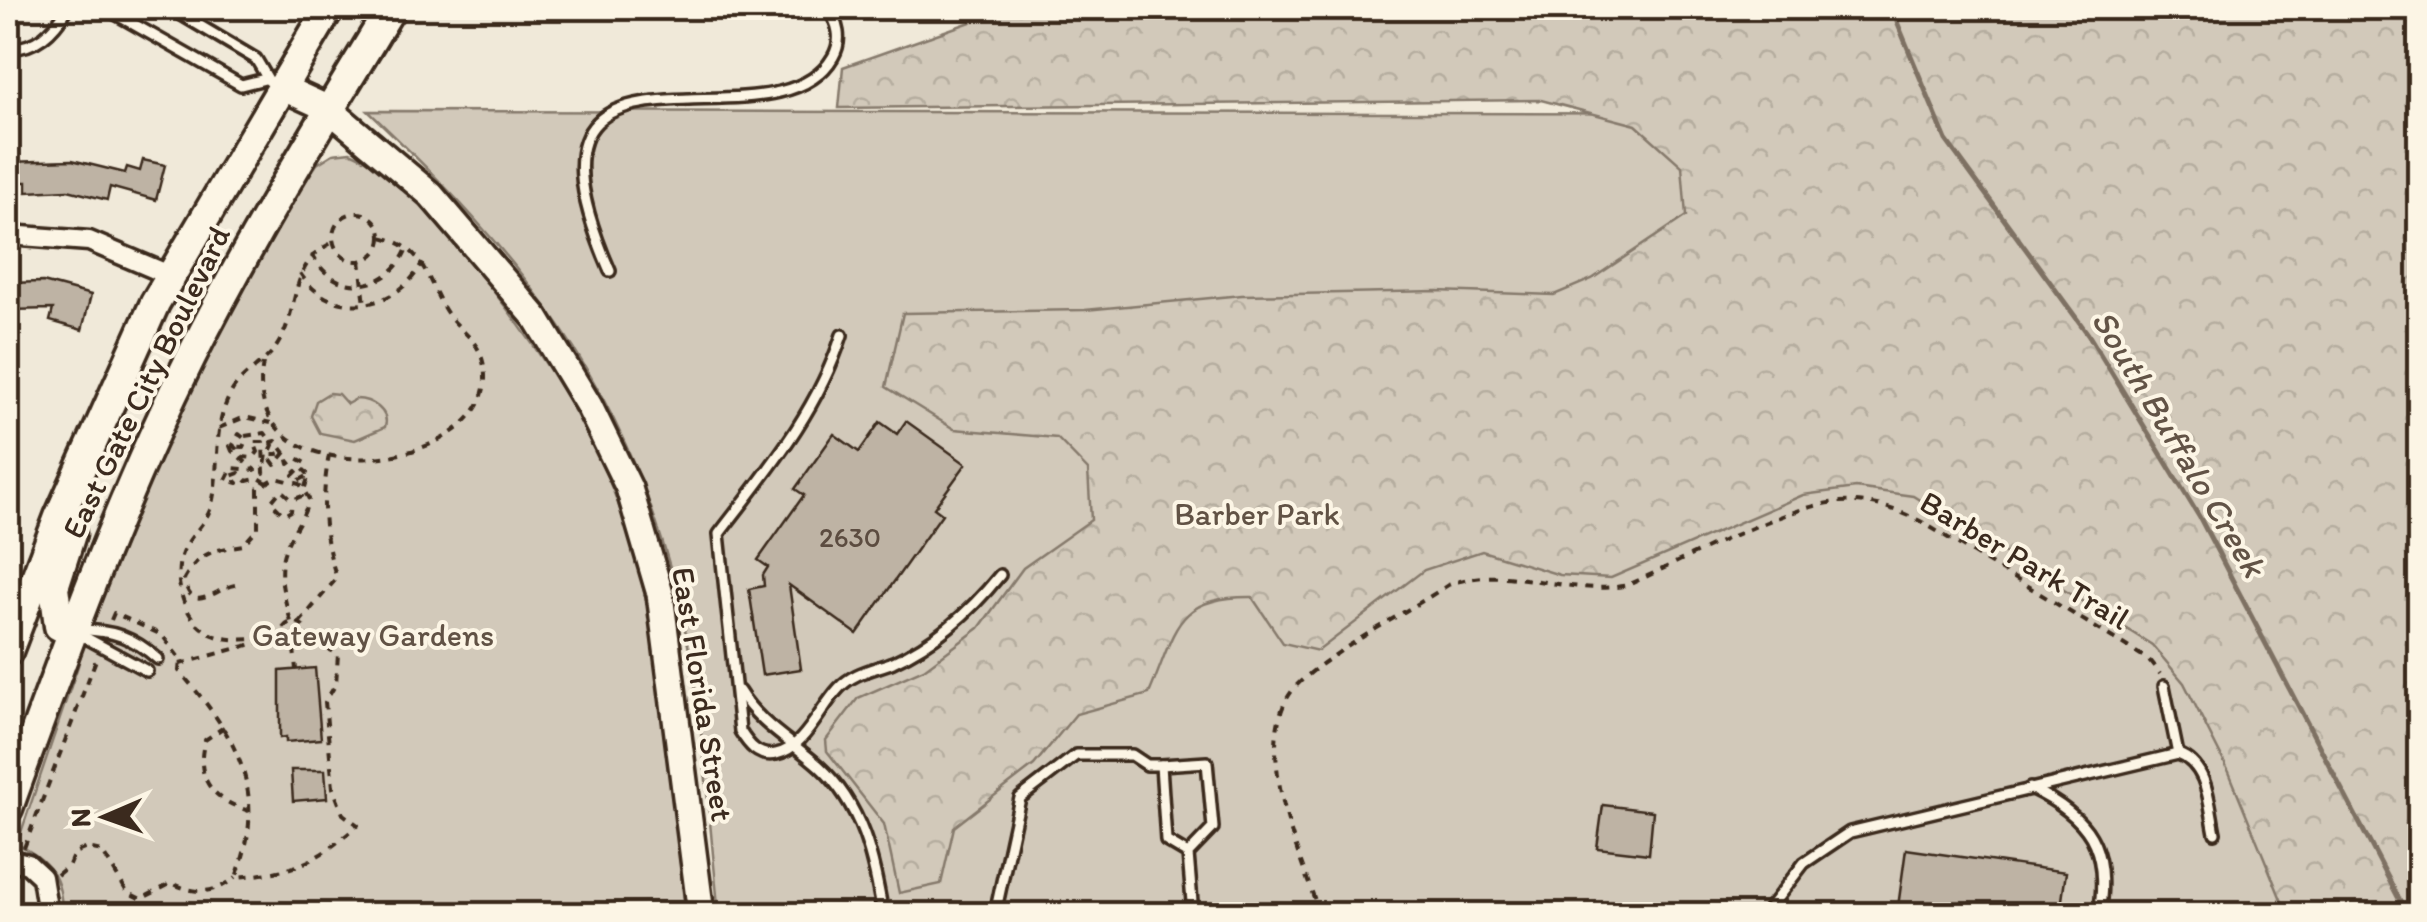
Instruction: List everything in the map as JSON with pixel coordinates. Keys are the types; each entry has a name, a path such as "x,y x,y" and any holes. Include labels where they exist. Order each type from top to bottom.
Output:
{"main road":[{"name":"East Gate City Boulevard","path":"8,651 59,518 155,303 273,83 329,8"},
{"name":"East Gate City Boulevard","path":"8,808 93,572 191,358 391,8"},
{"name":"East Florida Street","path":"273,83 330,109 431,195 526,304 589,406 629,488 660,594 702,914"},
{"path":"72,631 59,626 54,587 87,488 148,350 155,303"}],"street":[{"path":"8,236 89,241 169,275"},
{"path":"16,854 42,877 48,914"}],"lane":[{"path":"8,48 27,48 54,29 68,8"},
{"path":"105,8 242,85 273,83"},
{"path":"171,8 256,59 273,83"},
{"path":"610,270 592,225 582,171 593,120 606,104 627,94 662,90 790,90 815,79 834,56 840,38 827,8"},
{"path":"842,334 824,385 800,427 719,534 739,690 740,731 747,744 760,753 775,754 794,746 841,686 861,672 891,663 929,642 984,595 1000,574"},
{"path":"72,631 107,631 140,642 158,659"},
{"path":"72,631 147,671"},
{"path":"2164,686 2178,754 2196,766 2203,777 2215,833"},
{"path":"739,690 752,712 846,794 874,862 883,914"},
{"path":"1766,914 1804,862 1850,832 2178,754"},
{"path":"996,914 1020,798 1076,755 1132,755 1147,765 1207,762 1212,828 1188,854 1194,914"},
{"path":"1161,765 1166,840 1188,854"},
{"path":"2030,788 2068,810 2097,845 2104,865 2099,914"},
{"path":"1186,914 1216,914"}],"path":[{"path":"354,213 376,222 380,237 376,251 360,260 342,255 334,242 336,226 354,213"},
{"path":"219,428 246,417 272,424 292,440 329,455 376,459 417,450 467,420 482,398 480,354 445,310 423,261 408,246 380,237"},
{"path":"296,670 294,648 279,637 211,634 195,621 182,598 178,578 182,554 210,512 219,428 232,389 263,363 288,324 300,273 312,254 334,242"},
{"path":"312,254 322,270 337,281 363,286 392,273 408,246"},
{"path":"360,260 365,305"},
{"path":"300,273 330,299 365,305 399,292 423,261"},
{"path":"263,363 261,394 272,424"},
{"path":"267,483 259,478 246,482 242,474 235,473 231,478 239,479 238,483 228,483 226,476 232,468 255,470 253,464 234,455 235,436 264,432 272,442 280,444 290,464 297,458 306,463 310,481 305,492 292,500 290,512 284,514 271,502 281,490 292,500"},
{"path":"246,435 245,450 256,450"},
{"path":"233,445 248,458 256,455 254,442 260,439 264,472 272,442"},
{"path":"233,445 245,444"},
{"path":"269,454 275,465 285,454"},
{"path":"299,624 337,578 323,525 322,494 329,455"},
{"path":"235,585 204,600 194,600 186,592 184,580 192,564 214,548 244,545 258,528 258,488 288,478 309,499 305,518 284,553 280,580 291,622"},
{"name":"Barber Park Trail","path":"1320,914 1278,773 1275,734 1280,714 1300,682 1448,584 1467,577 1499,574 1568,589 1608,589 1628,585 1802,510 1838,502 1882,505 1922,522 2149,660 2164,686"},
{"path":"107,631 114,614 162,635 180,664 179,671 226,726 239,756 248,811 248,846 236,877"},
{"path":"57,875 69,865 74,853 87,848 102,851 127,892 141,899 172,883 210,892 236,877 288,873 322,857 358,825 343,814 333,788 325,702 336,684 338,654 306,638 299,624 291,622 279,637 180,664"},
{"path":"294,648 306,638"},
{"path":"16,854 102,646"},
{"path":"226,726 205,740 204,782 217,799 248,811"}],"green space":[{"path":"984,8 2419,8 2419,914 2287,914 2229,772 2184,683 2152,645 1913,496 1856,488 1803,495 1611,578 1560,575 1482,551 1424,570 1318,651 1283,643 1252,597 1206,603 1181,622 1149,694 1076,714 1034,765 954,827 941,884 899,893 884,824 827,751 826,740 858,698 924,669 979,628 1023,568 1091,520 1088,470 1057,438 954,429 886,387 903,313 1085,310 1242,295 1437,291 1554,295 1592,279 1686,216 1682,166 1636,125 1541,100 839,108 843,67 982,18"},
{"name":"Barber Park","path":"368,111 1871,114 2055,477 2419,914 719,914 698,710 685,630 654,516 627,448 596,385 560,326 519,271 423,164"},
{"name":"Gateway Gardens","path":"350,152 399,185 488,284 565,394 610,483 628,532 653,636 684,901 62,913 52,871 38,856 17,844 78,666 97,592 207,346 251,263 317,164 333,154"},
{"path":"329,393 338,394 347,404 356,399 373,404 385,416 385,427 355,440 320,433 311,416 316,401"}],"building":[{"path":"72,160 125,173 127,167 140,171 143,160 165,165 156,200 110,187 107,200 68,190 27,192 27,182 8,182 8,162"},
{"path":"43,282 91,295 82,330 50,321 53,309 8,310 8,283"},
{"path":"906,421 966,464 934,508 942,514 857,634 789,585 801,669 762,675 749,589 764,586 763,575 768,567 758,560 804,495 795,489 834,434 859,452 880,422 897,434"},
{"path":"315,668 321,739 286,742 286,737 280,738 280,671"},
{"path":"291,770 325,770 327,798 293,801"},
{"path":"1603,805 1653,811 1649,854 1597,848"},
{"path":"1906,849 2066,872 2060,914 1897,914"}],"waterway":[{"name":"South Buffalo Creek","path":"1897,8 1897,22 1946,140 2088,334 2200,518 2407,914"}]}
